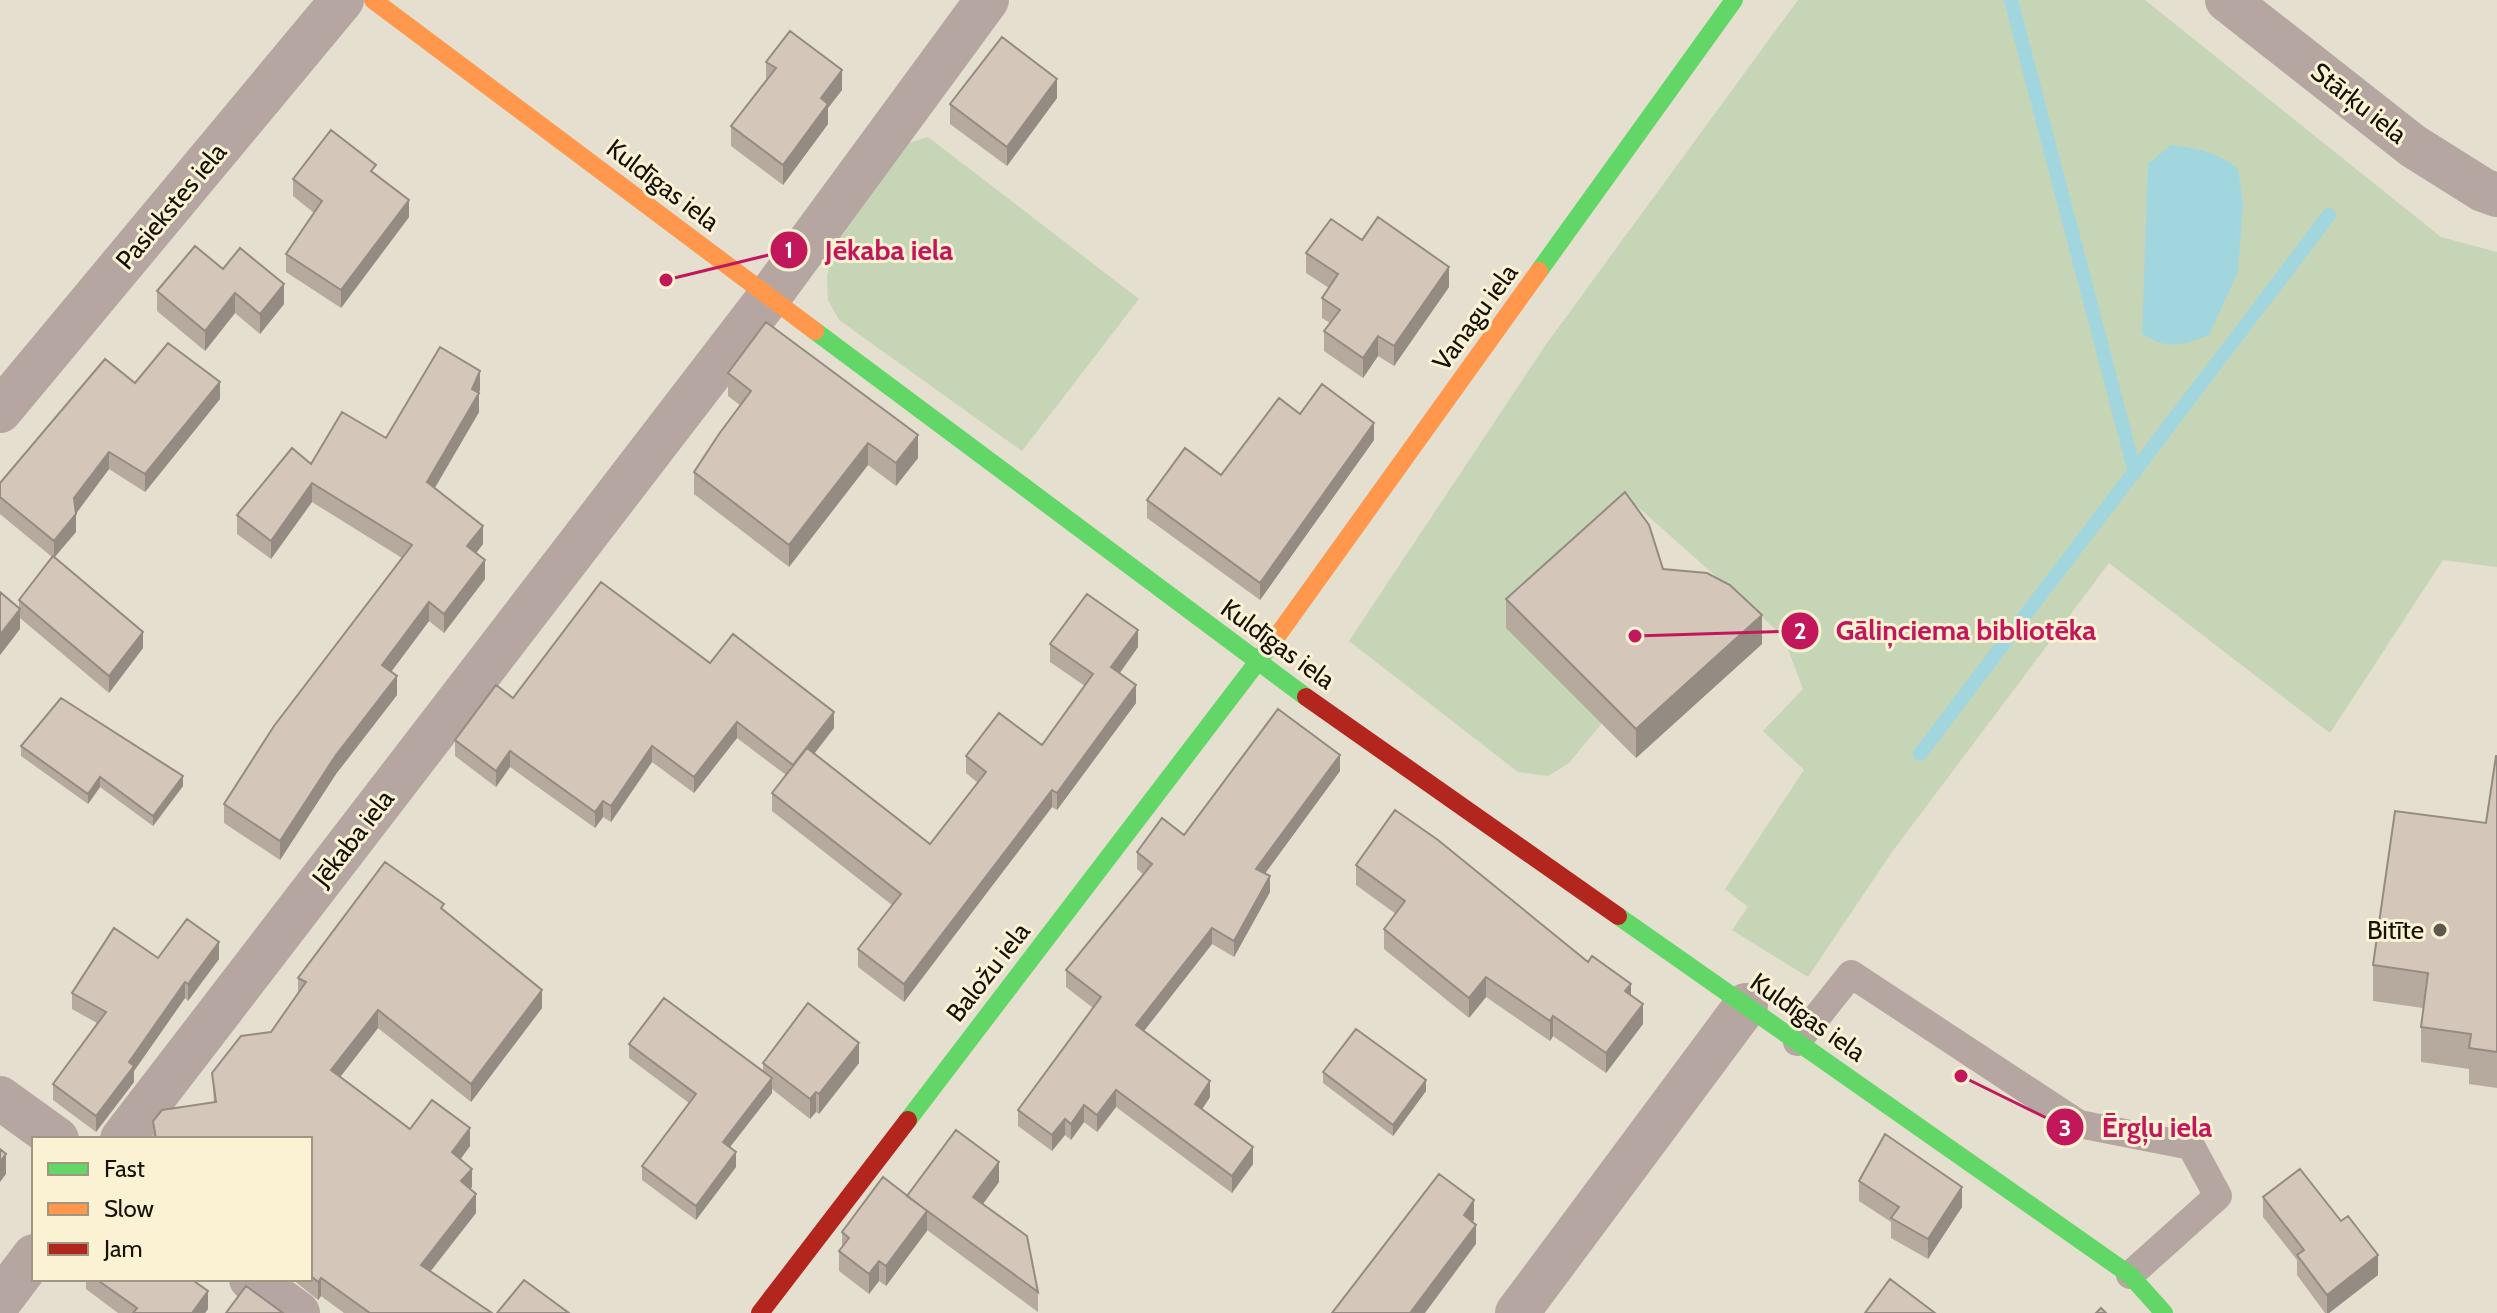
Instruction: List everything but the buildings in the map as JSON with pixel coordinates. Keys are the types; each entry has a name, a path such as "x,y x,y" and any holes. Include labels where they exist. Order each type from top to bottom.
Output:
{"street":[{"name":"Pasiekstes iela","path":"0,411 342,0"},
{"name":"Kuldīgas iela","path":"373,0 1258,663 2130,1275 2164,1313"},
{"name":"Jēkaba iela","path":"124,1137 769,297 987,0"},
{"name":"Vanagu iela","path":"1258,663 1734,0"},
{"name":"Stārķu iela","path":"2227,0 2413,146 2483,190 2497,195"},
{"name":"Baložu iela","path":"760,1313 1258,663"},
{"path":"1517,1313 1746,1005"},
{"path":"0,1098 54,1137"},
{"path":"0,1301 32,1259"},
{"path":"254,1281 298,1313"}],"lane":[{"path":"1797,1042 1851,974 2079,1124 2191,1146 2218,1196 2130,1275"}],"green space":[{"path":"1798,0 2145,0 2441,237 2497,252 2497,567 2443,560 2330,733 2109,563 1892,852 1808,977 1732,930 1748,907 1725,889 1804,770 1763,731 1803,689 1783,636 1622,493 1624,522 1602,723 1569,763 1548,776 1518,772 1349,641 1547,343"},
{"path":"928,137 1139,299 1022,451 839,320 828,300 827,276 835,245 906,144"}],"water":[{"path":"2171,145 2198,149 2231,163 2238,169 2243,203 2238,272 2209,335 2167,344 2142,333 2148,164"}],"waterway":[{"path":"2011,0 2135,473"},
{"path":"1920,754 2329,215"}],"traffic: fast":[{"path":"1539,271 1734,0"},
{"path":"815,331 1306,697"},
{"path":"908,1120 1275,639"},
{"path":"1618,916 2130,1275 2164,1313"}],"traffic: slow":[{"path":"373,0 815,331"},
{"path":"1275,639 1539,271"}],"traffic: jam":[{"path":"1306,697 1618,916"},
{"path":"760,1313 908,1120"}],"place":[{"name":"Jēkaba iela","path":"666,280"},
{"name":"Gāliņciema bibliotēka","path":"1635,636"},
{"name":"Bitīte","path":"2440,930"},
{"name":"Ērgļu iela","path":"1961,1076"}]}
